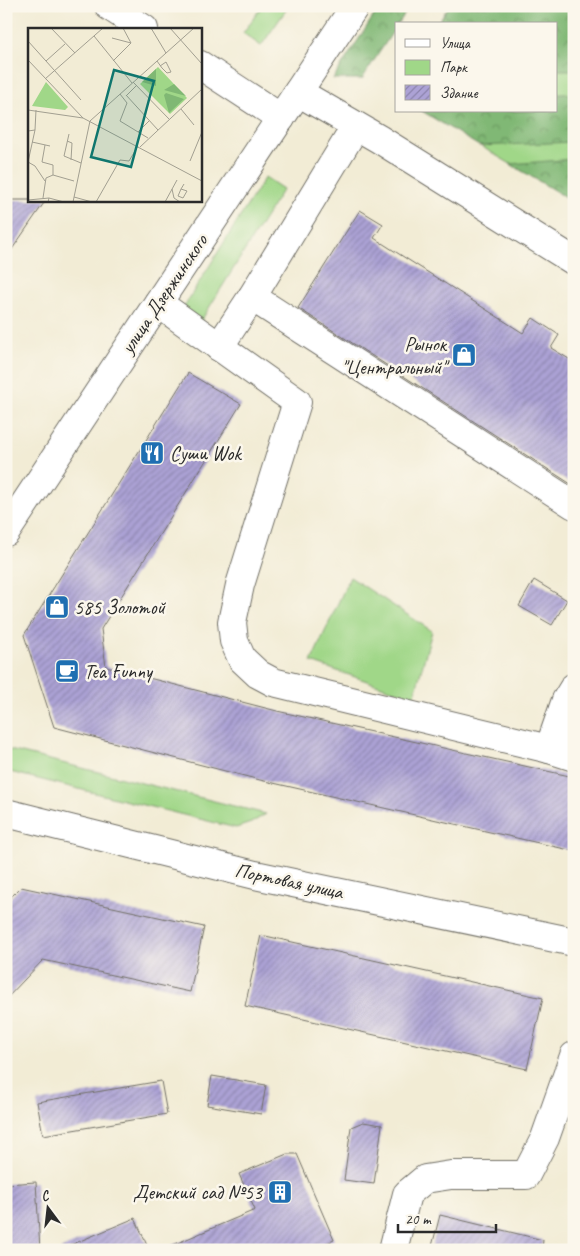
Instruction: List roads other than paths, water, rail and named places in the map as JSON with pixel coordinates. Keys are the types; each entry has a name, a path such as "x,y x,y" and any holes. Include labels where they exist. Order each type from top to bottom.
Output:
{"street":[{"path":"109,6 142,28"},
{"name":"улица Дзержинского","path":"6,532 355,6"},
{"path":"201,66 281,118"},
{"path":"298,92 574,261"},
{"path":"219,347 252,297 356,126"},
{"path":"252,297 574,506"},
{"path":"158,304 296,402 240,585 232,622 234,641 242,659 258,674 273,682 561,753 566,700 574,687"},
{"name":"Портовая улица","path":"6,813 255,875 574,942"},
{"path":"393,1250 407,1194 425,1179 451,1175 526,1175 545,1138 574,1056"}],"place":[{"name":"Рынок \"Центральный\"","path":"464,355"},
{"name":"Суши Wok","path":"152,453"},
{"name":"585 Золотой","path":"57,607"},
{"name":"Tea Funny","path":"67,671"},
{"name":"Детский сад №53","path":"280,1192"}]}
